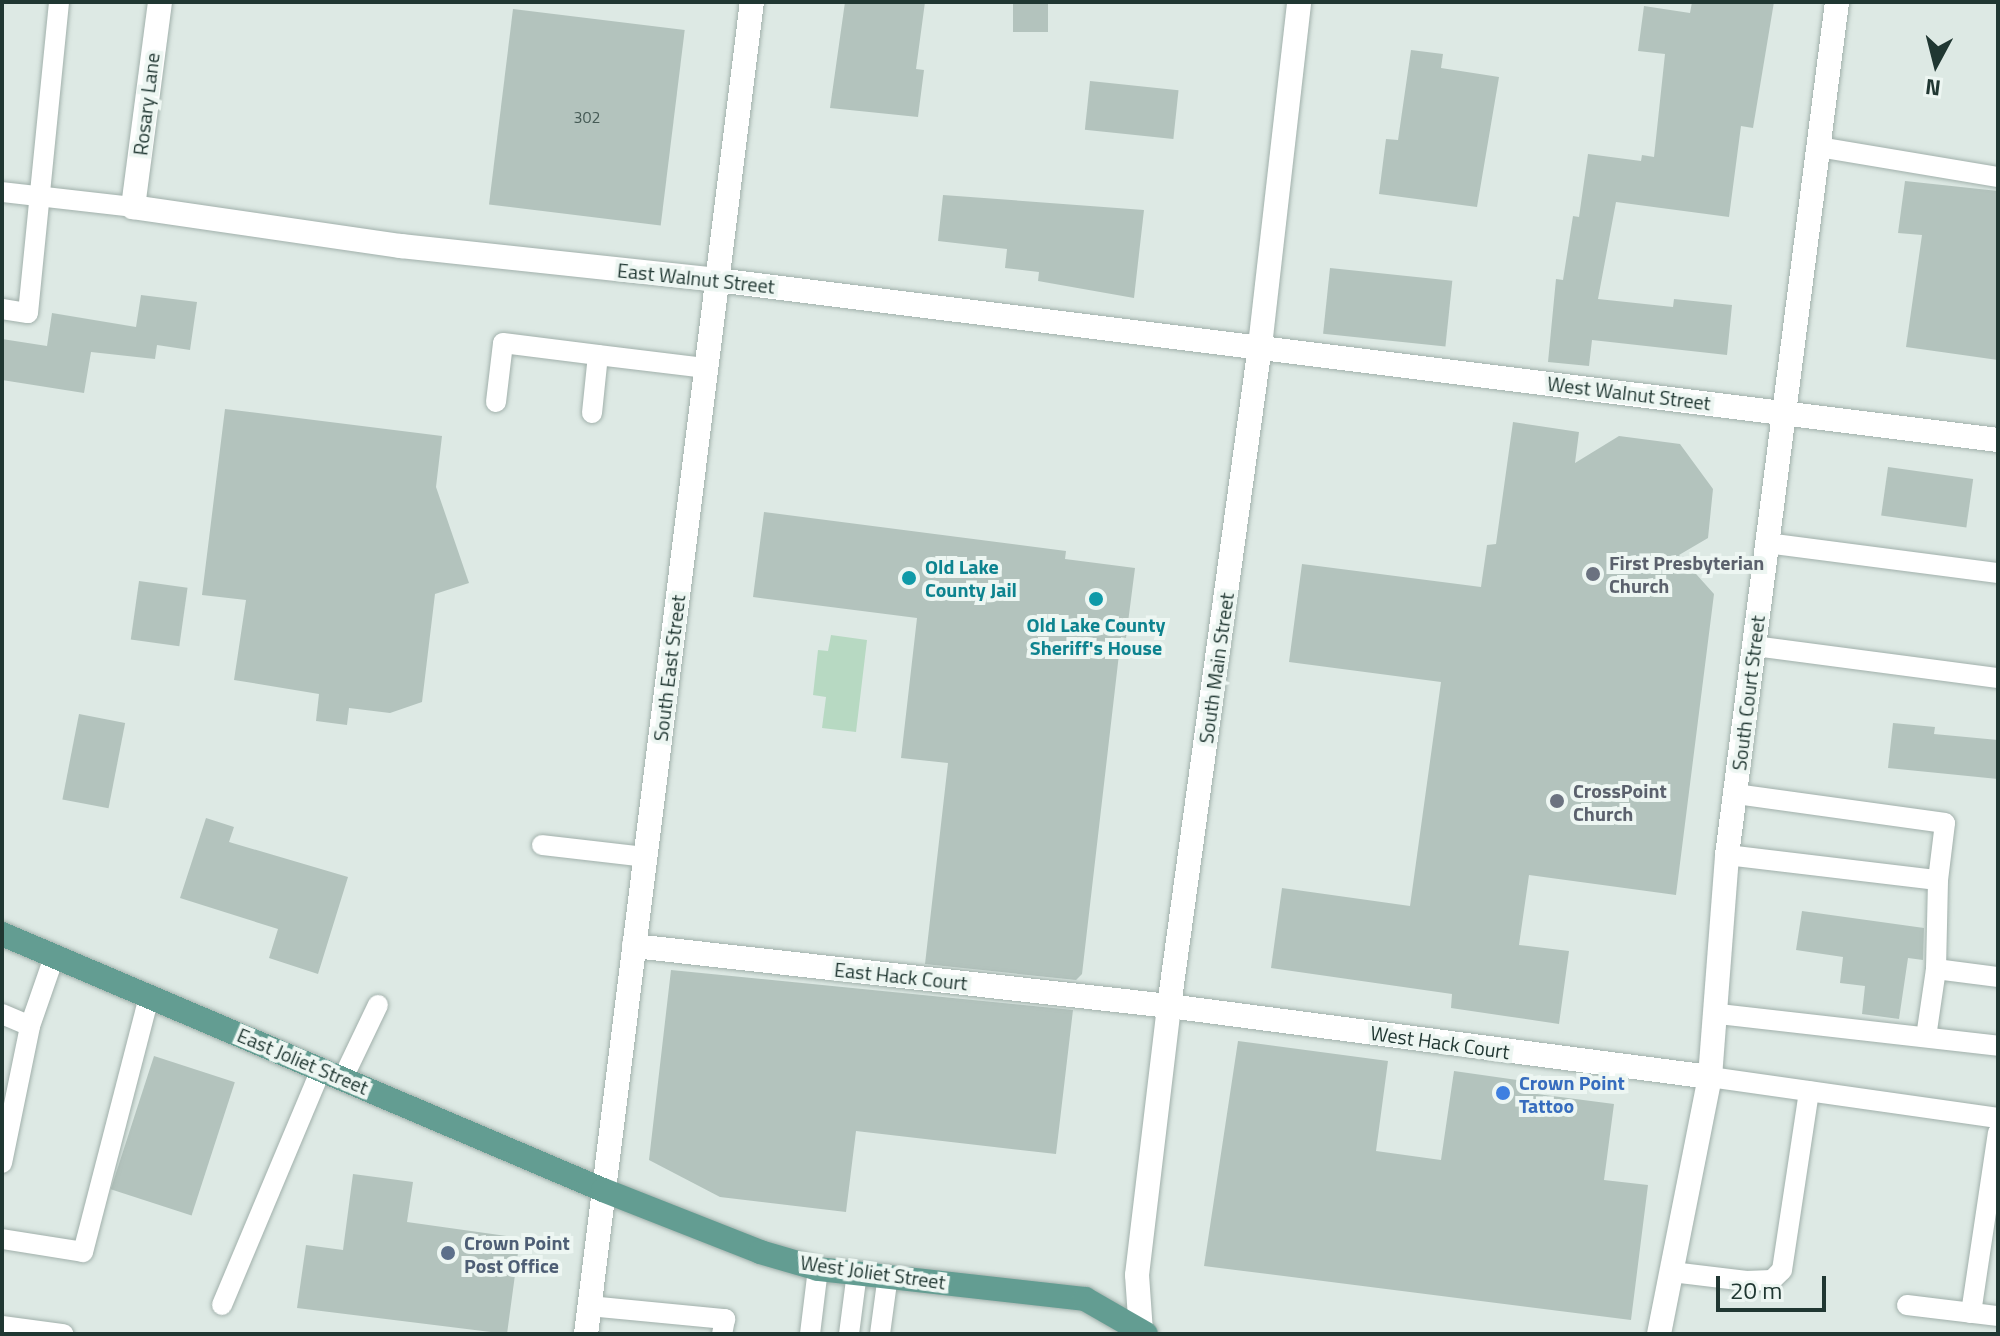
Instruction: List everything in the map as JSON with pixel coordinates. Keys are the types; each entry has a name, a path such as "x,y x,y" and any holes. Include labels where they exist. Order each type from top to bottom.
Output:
{"main road":[{"name":"East Joliet Street","path":"2,934 603,1190"},
{"name":"West Joliet Street","path":"603,1190 818,1269 1085,1299 1142,1333"}],"street":[{"name":"Rosary Lane","path":"133,207 160,2"},
{"name":"South East Street","path":"586,1334 752,2"},
{"name":"South Main Street","path":"1142,1333 1137,1275 1169,1006 1260,346 1299,2"},
{"name":"South Court Street","path":"1659,1334 1710,1077 1719,1014 1727,855 1837,2"},
{"name":"East Walnut Street","path":"133,207 401,246 717,280 1260,346"},
{"name":"West Walnut Street","path":"1260,346 1998,440"},
{"name":"East Hack Court","path":"634,946 1169,1006"},
{"name":"West Hack Court","path":"1169,1006 1710,1077"}],"lane":[{"path":"2,309 28,313 43,197 59,2"},
{"path":"1819,147 1998,177"},
{"path":"2,192 133,207"},
{"path":"496,402 503,343 706,368"},
{"path":"592,413 598,355"},
{"path":"1767,543 1998,573"},
{"path":"1754,646 1998,678"},
{"path":"1735,794 1945,823 1938,880 1936,969 1926,1037"},
{"path":"542,845 645,857"},
{"path":"1727,855 1938,880"},
{"path":"2,1163 30,1026 54,957"},
{"path":"1936,969 1998,977"},
{"path":"2,1239 83,1252 149,996"},
{"path":"222,1305 332,1073 378,1005"},
{"path":"2,1014 30,1026"},
{"path":"1719,1014 1998,1046"},
{"path":"1710,1077 1998,1118"},
{"path":"1672,1272 1746,1281 1772,1280 1782,1270 1809,1091"},
{"path":"1971,1313 1998,1133"},
{"path":"810,1334 818,1269"},
{"path":"849,1334 857,1272"},
{"path":"880,1334 888,1275"},
{"path":"1907,1305 1998,1316"},
{"path":"589,1306 725,1319 722,1334"},
{"path":"2,1326 63,1334"}],"green space":[{"path":"831,635 867,640 856,732 822,728 826,697 813,695 818,650 828,651"}],"building":[{"path":"845,2 925,2 916,69 924,70 918,117 830,108"},
{"path":"1013,2 1048,2 1048,32 1013,32"},
{"path":"1692,2 1774,2 1753,128 1741,126 1729,217 1616,202 1598,299 1673,307 1674,299 1732,305 1727,355 1592,340 1589,366 1548,362 1556,279 1563,280 1573,216 1579,217 1588,154 1641,161 1642,155 1654,157 1665,54 1638,51 1644,6 1690,13"},
{"path":"513,9 685,30 661,226 489,205"},
{"path":"1411,50 1443,54 1441,68 1499,77 1477,207 1379,194 1386,139 1398,140"},
{"path":"1090,81 1179,90 1173,139 1085,130"},
{"path":"1905,181 1998,191 1998,360 1906,347 1922,235 1898,233"},
{"path":"943,195 1144,210 1134,298 1038,281 1039,272 1005,268 1007,249 938,241"},
{"path":"1330,268 1452,281 1445,346 1323,334"},
{"path":"141,295 197,302 190,350 157,345 155,359 91,352 84,393 2,380 2,339 47,346 52,313 136,327"},
{"path":"225,409 442,436 436,487 469,583 435,594 422,702 390,713 349,708 347,725 316,721 319,694 234,680 246,600 202,595"},
{"path":"1513,422 1579,432 1575,463 1619,436 1680,444 1713,489 1708,538 1679,555 1714,594 1676,895 1529,875 1519,945 1569,951 1559,1024 1451,1008 1452,994 1271,968 1282,888 1410,906 1441,682 1289,662 1302,564 1481,587 1487,545 1496,544"},
{"path":"1888,467 1973,479 1966,527 1881,516"},
{"path":"764,512 1066,551 1065,559 1135,568 1126,638 1121,637 1082,974 1076,980 925,964 948,763 901,758 917,618 753,597"},
{"path":"139,581 188,588 179,646 131,639"},
{"path":"79,714 125,723 109,808 62,799"},
{"path":"1893,723 1935,727 1934,734 1998,740 1998,779 1888,768"},
{"path":"206,818 234,827 229,842 348,877 318,974 269,958 278,929 180,898"},
{"path":"1802,911 1924,928 1923,960 1908,958 1899,1019 1862,1014 1865,986 1840,983 1843,957 1796,950"},
{"path":"671,970 1073,1010 1056,1154 856,1131 846,1212 720,1197 649,1160"},
{"path":"1238,1041 1388,1061 1376,1151 1441,1160 1454,1071 1538,1083 1537,1094 1614,1104 1604,1180 1648,1185 1631,1320 1204,1266"},
{"path":"154,1056 235,1082 192,1215 111,1189"},
{"path":"353,1174 413,1182 407,1222 520,1238 507,1334 297,1308 306,1245 343,1250"}],"place":[{"name":"First Presbyterian Church","path":"1593,574"},
{"name":"Old Lake County Jail","path":"909,578"},
{"name":"Old Lake County Sheriff's House","path":"1096,599"},
{"name":"CrossPoint Church","path":"1557,801"},
{"name":"Crown Point Tattoo","path":"1503,1093"},
{"name":"Crown Point Post Office","path":"448,1253"}]}
